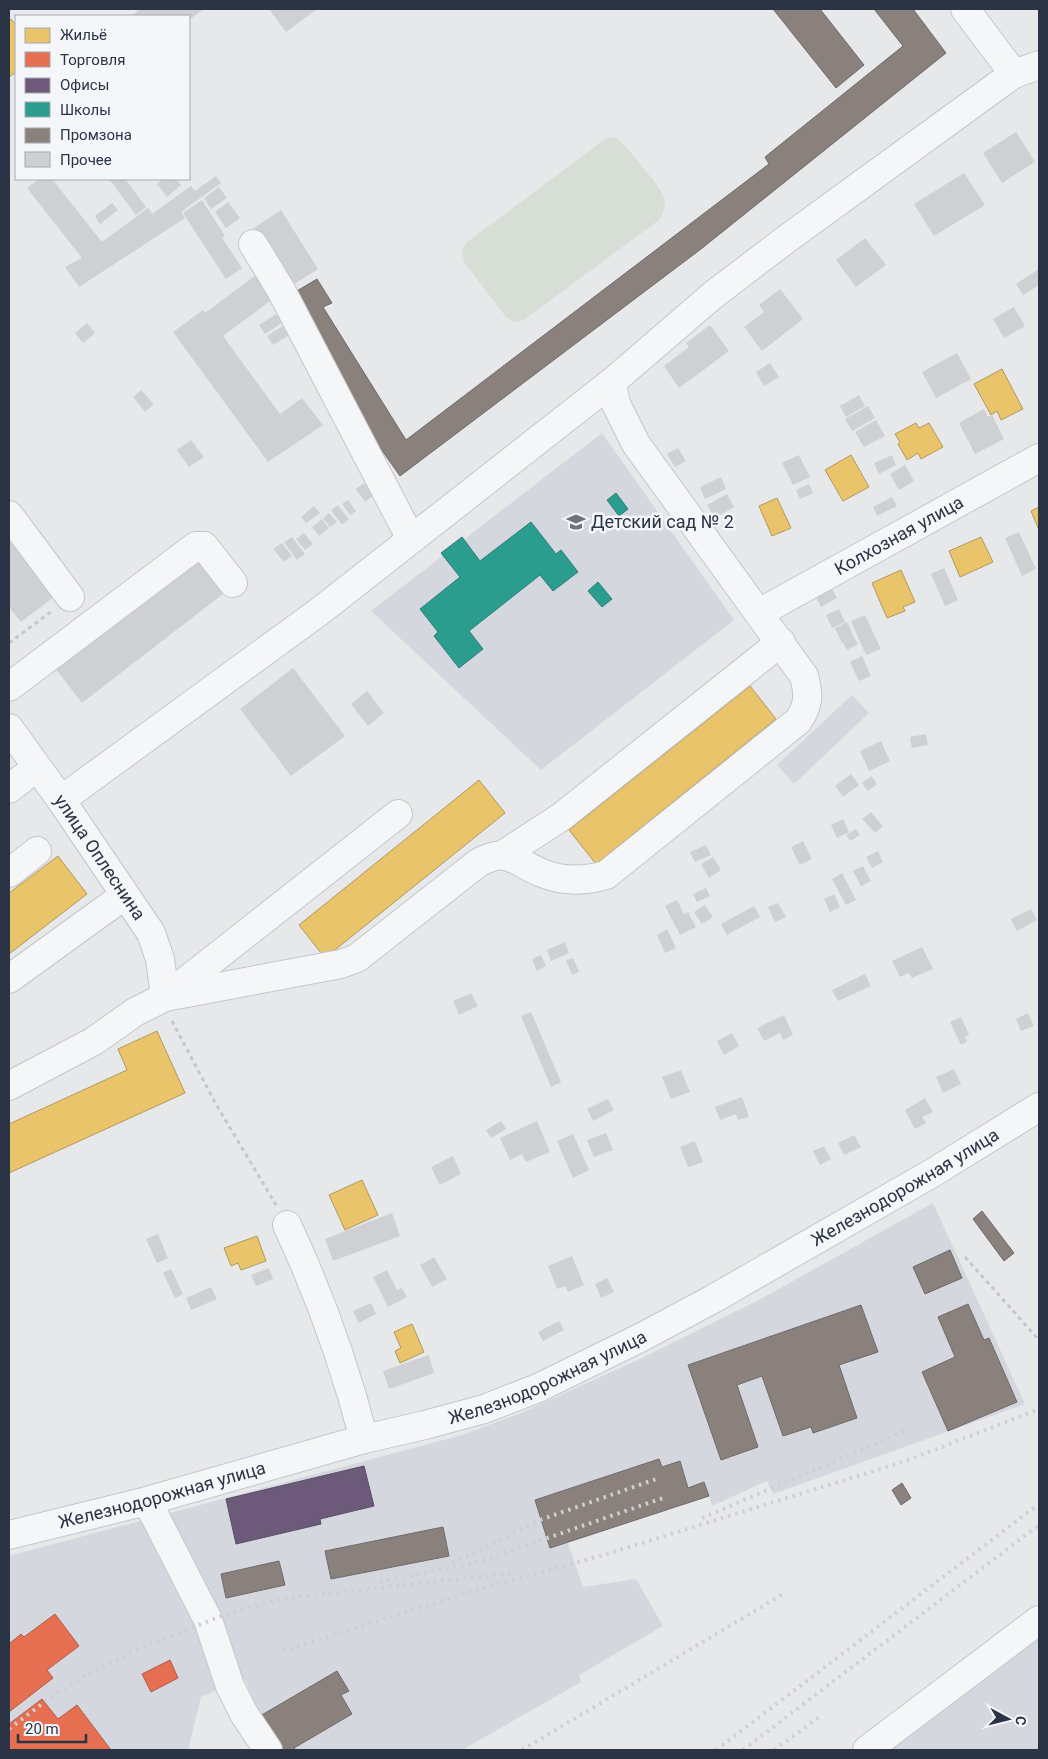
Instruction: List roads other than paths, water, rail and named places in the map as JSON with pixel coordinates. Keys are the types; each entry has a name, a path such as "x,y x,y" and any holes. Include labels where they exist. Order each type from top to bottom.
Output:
{"street":[{"path":"965,9 1014,74"},
{"path":"61,800 320,611 612,382 713,295 751,266 1014,74 1039,65"},
{"path":"253,244 281,290 411,539"},
{"path":"504,854 542,873 576,881 606,875 798,721 806,706 808,689 799,668 636,444 616,404 612,382"},
{"name":"Колхозная улица","path":"759,613 1039,458"},
{"path":"9,515 70,597"},
{"path":"9,687 196,546 204,546 233,583"},
{"path":"165,997 341,964 357,958 478,863 491,856 504,854 561,817 781,642"},
{"name":"улица Оплеснина","path":"9,728 61,800 151,933 160,959 165,997"},
{"path":"9,789 37,767"},
{"path":"9,1086 94,1041 135,1012 165,997 398,814"},
{"path":"9,873 37,851"},
{"path":"9,979 125,895"},
{"name":"Железнодорожная улица","path":"9,1535 147,1500 364,1439 484,1409 538,1388 591,1363 713,1299 934,1172 1039,1107"},
{"path":"287,1225 305,1263 331,1334 355,1403 364,1439"},
{"path":"147,1500 208,1620 230,1686 244,1714 268,1750"},
{"path":"867,1750 1039,1620"}],"railway":[{"path":"283,1651 482,1588 597,1557 906,1461 1039,1409"},
{"path":"702,1518 905,1431"},
{"path":"452,1562 479,1551 537,1521 659,1478"},
{"path":"380,1582 475,1563 666,1497"},
{"path":"716,1750 1039,1504"},
{"path":"743,1750 1039,1525"},
{"path":"9,1729 55,1694 85,1676 143,1647 229,1613 287,1598 515,1573"},
{"path":"522,1750 783,1594"},
{"path":"774,1750 822,1715"}],"place":[{"name":"Детский сад № 2","path":"576,522"}]}
